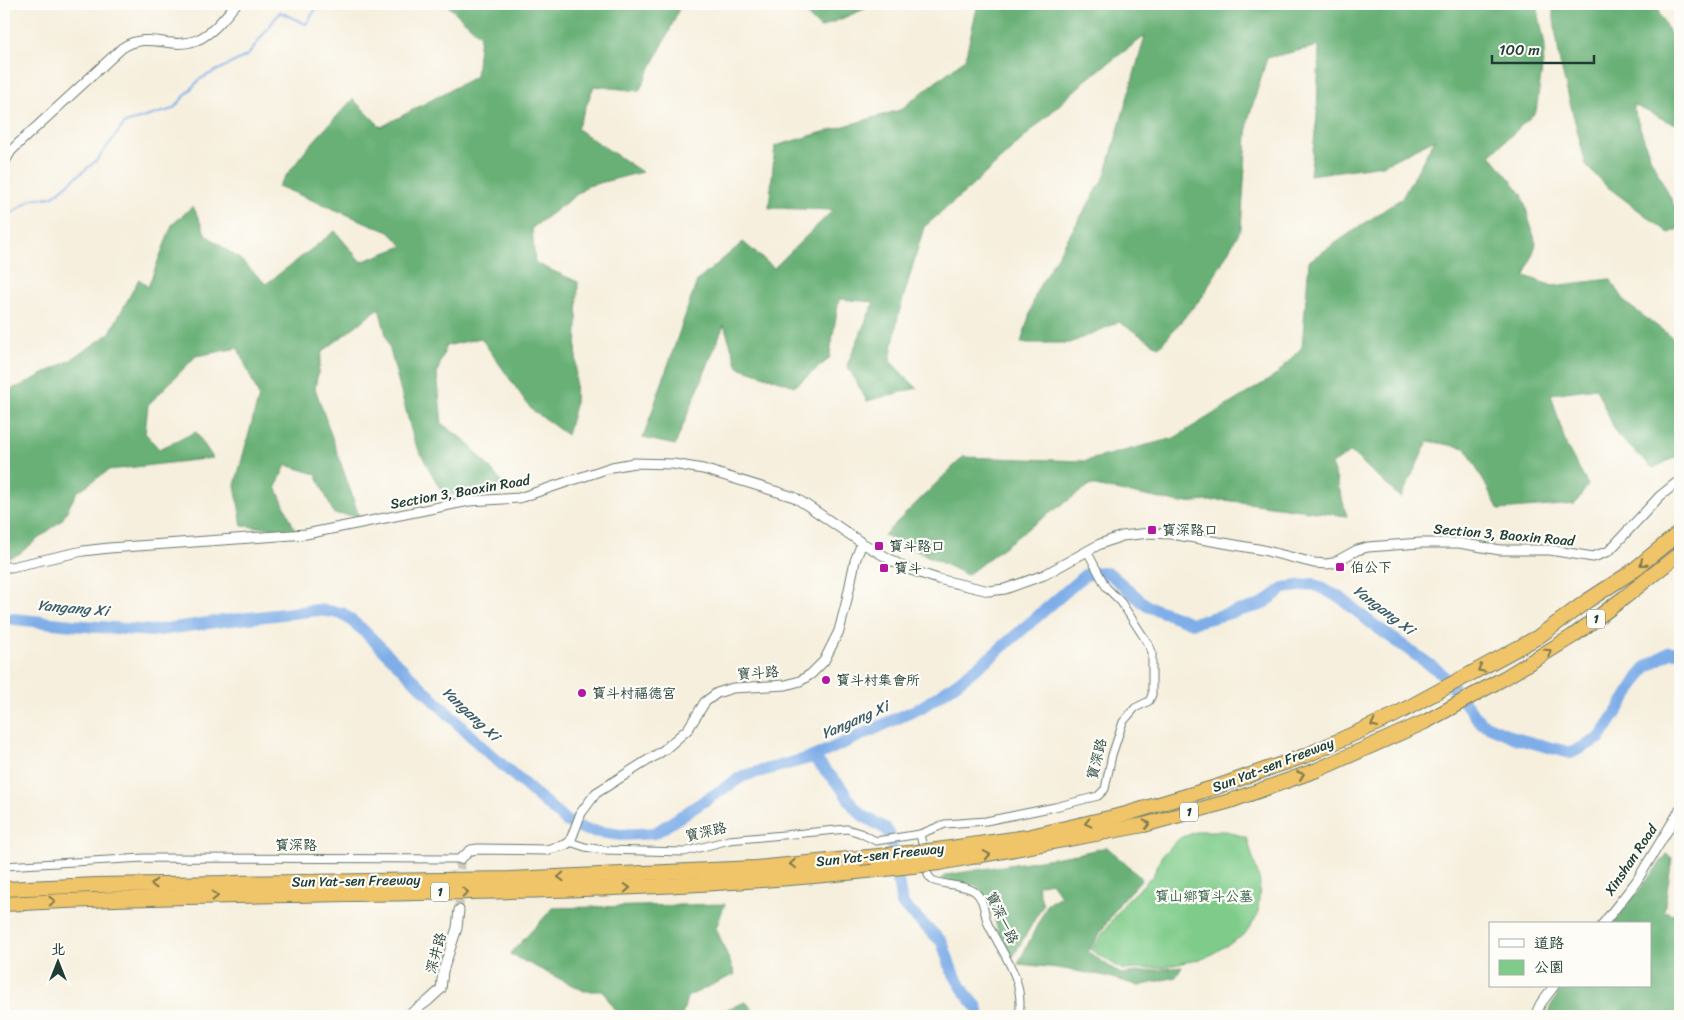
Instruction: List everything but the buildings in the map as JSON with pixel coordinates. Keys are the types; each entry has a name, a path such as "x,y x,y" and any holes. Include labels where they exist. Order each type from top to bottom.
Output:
{"highway":[{"name":"Sun Yat-sen Freeway","path":"4,904 188,897 588,889 795,879 876,870 1028,837 1126,814 1216,787 1307,755 1393,716 1538,637 1586,601 1630,573 1680,532"},
{"name":"Sun Yat-sen Freeway","path":"4,889 96,884 510,879 756,868 859,858 938,856 1144,825 1230,801 1317,770 1427,721 1506,677 1573,636 1626,597 1680,553"}],"street":[{"path":"4,163 11,151 20,142 127,44 144,40 178,44 196,40 218,25 236,4"},
{"name":"Section 3, Baoxin Road","path":"4,566 11,567 83,551 127,546 306,534 468,501 519,498 612,467 634,463 658,462 688,465 794,497 892,561 920,574 989,591 1005,589 1044,575 1100,544 1122,536 1160,533 1253,548 1314,563 1327,564 1362,549 1420,543 1459,543 1500,550 1550,550 1593,557 1609,551 1660,496 1680,480"},
{"name":"寶斗路","path":"570,842 581,813 596,793 664,750 688,729 705,702 717,693 733,688 786,684 800,681 817,668 828,653 839,631 855,561 862,543"},
{"name":"寶深路","path":"4,866 144,858 460,859 471,850 546,850 556,849 570,842 585,848 604,850 684,852 729,840 847,829 876,841 920,834 945,824 986,821 1087,799 1102,794 1105,789 1112,755 1123,722 1135,708 1149,701 1152,695 1153,680 1152,652 1149,645 1121,602 1106,588 1087,551"},
{"name":"Xinshan Road","path":"1605,922 1636,882 1680,810"},
{"name":"寶深一路","path":"920,834 930,878 936,882 973,891 984,907 988,926 1013,970 1019,986 1019,1016"},
{"name":"深井路","path":"407,1016 441,989 443,971 457,928 459,910"},
{"path":"1535,1016 1540,1003 1552,988"}],"green space":[{"path":"446,4 681,4 639,91 594,86 577,129 642,172 588,186 532,228 535,263 578,282 575,405 567,435 531,409 481,338 446,346 437,373 442,424 466,441 507,488 444,496 414,441 379,308 322,352 315,388 359,516 334,514 316,474 286,465 276,487 295,530 242,526 235,485 259,396 238,348 196,356 148,405 145,433 159,449 196,432 213,458 109,470 77,492 62,520 19,554 9,558 8,519 4,514 4,391 20,386 69,361 109,334 139,279 148,287 172,225 193,206 206,235 241,260 266,284 335,231 361,262 403,246 389,232 278,186 311,144 353,99 381,127 476,76 480,35"},
{"path":"796,4 876,4 820,28"},
{"path":"978,4 1537,4 1545,46 1536,112 1490,155 1522,194 1536,244 1525,276 1553,286 1610,279 1627,304 1680,343 1680,455 1653,468 1617,435 1596,388 1551,394 1566,445 1588,485 1575,504 1499,510 1466,448 1428,441 1401,498 1351,452 1332,464 1347,516 1224,500 1181,503 1090,485 1030,527 967,575 884,535 963,457 1085,461 1174,438 1275,376 1302,347 1309,261 1402,198 1435,139 1383,165 1310,175 1317,117 1319,46 1267,58 1248,120 1241,229 1203,296 1159,347 1119,322 1070,343 1021,343 1037,290 1105,176 1145,36 1087,79 972,186 924,227 898,316 890,361 917,388 867,401 847,365 874,302 839,299 829,359 795,386 738,367 724,325 675,445 643,438 697,281 743,242 774,268 833,210 769,208 775,146 900,110 965,59"},
{"path":"1552,4 1659,4 1659,13 1680,53 1680,125 1667,121 1632,104 1650,157 1680,217 1680,228 1669,233 1605,185 1586,165 1560,63"},
{"name":"寶山鄉寶斗公墓","path":"1199,831 1227,831 1247,838 1260,882 1258,915 1244,935 1205,958 1165,967 1123,970 1091,950 1127,900 1153,876 1162,855 1180,838"},
{"path":"1107,847 1142,879 1121,901 1088,952 1121,974 1182,967 1176,977 1139,986 1106,976 1018,964 1048,903 1061,896 1051,882 1037,885 1043,905 1013,957 1002,942 993,914 978,886 939,880 946,875 1077,854"},
{"path":"1667,854 1672,858 1664,911 1680,916 1680,1016 1581,1016 1573,1013 1570,1016 1548,1016 1550,1007 1562,988 1652,988 1652,922 1615,922"},
{"path":"725,904 716,928 735,974 687,997 682,1016 618,1016 603,991 584,991 510,954 553,908"},
{"path":"746,1002 758,1016 708,1016"}],"waterway":[{"path":"4,228 9,215 32,199 52,197 97,160 125,123 173,109 200,79 248,55 280,12 306,24 319,4"},
{"name":"Yangang Xi","path":"4,618 152,631 318,610 342,613 363,630 483,748 566,821 586,830 621,835 655,833 743,776 813,757 922,707 993,655 1085,575 1102,572 1110,574 1147,606 1192,623 1261,605 1284,588 1313,584 1341,598 1371,623 1440,672 1481,723 1518,739 1571,753 1600,738 1645,668 1670,652 1680,652"},
{"path":"813,757 840,786 854,807 862,815 886,829 890,835 902,904 942,942 952,971 966,994 977,1007 979,1016"}],"tunnel":[{"path":"459,910 460,859"}],"place":[{"name":"寶深路口","path":"1152,530"},
{"name":"寶斗路口","path":"879,546"},
{"name":"伯公下","path":"1340,567"},
{"name":"寶斗","path":"884,568"},
{"name":"寶斗村集會所","path":"826,680"},
{"name":"寶斗村福德宮","path":"582,693"}]}
